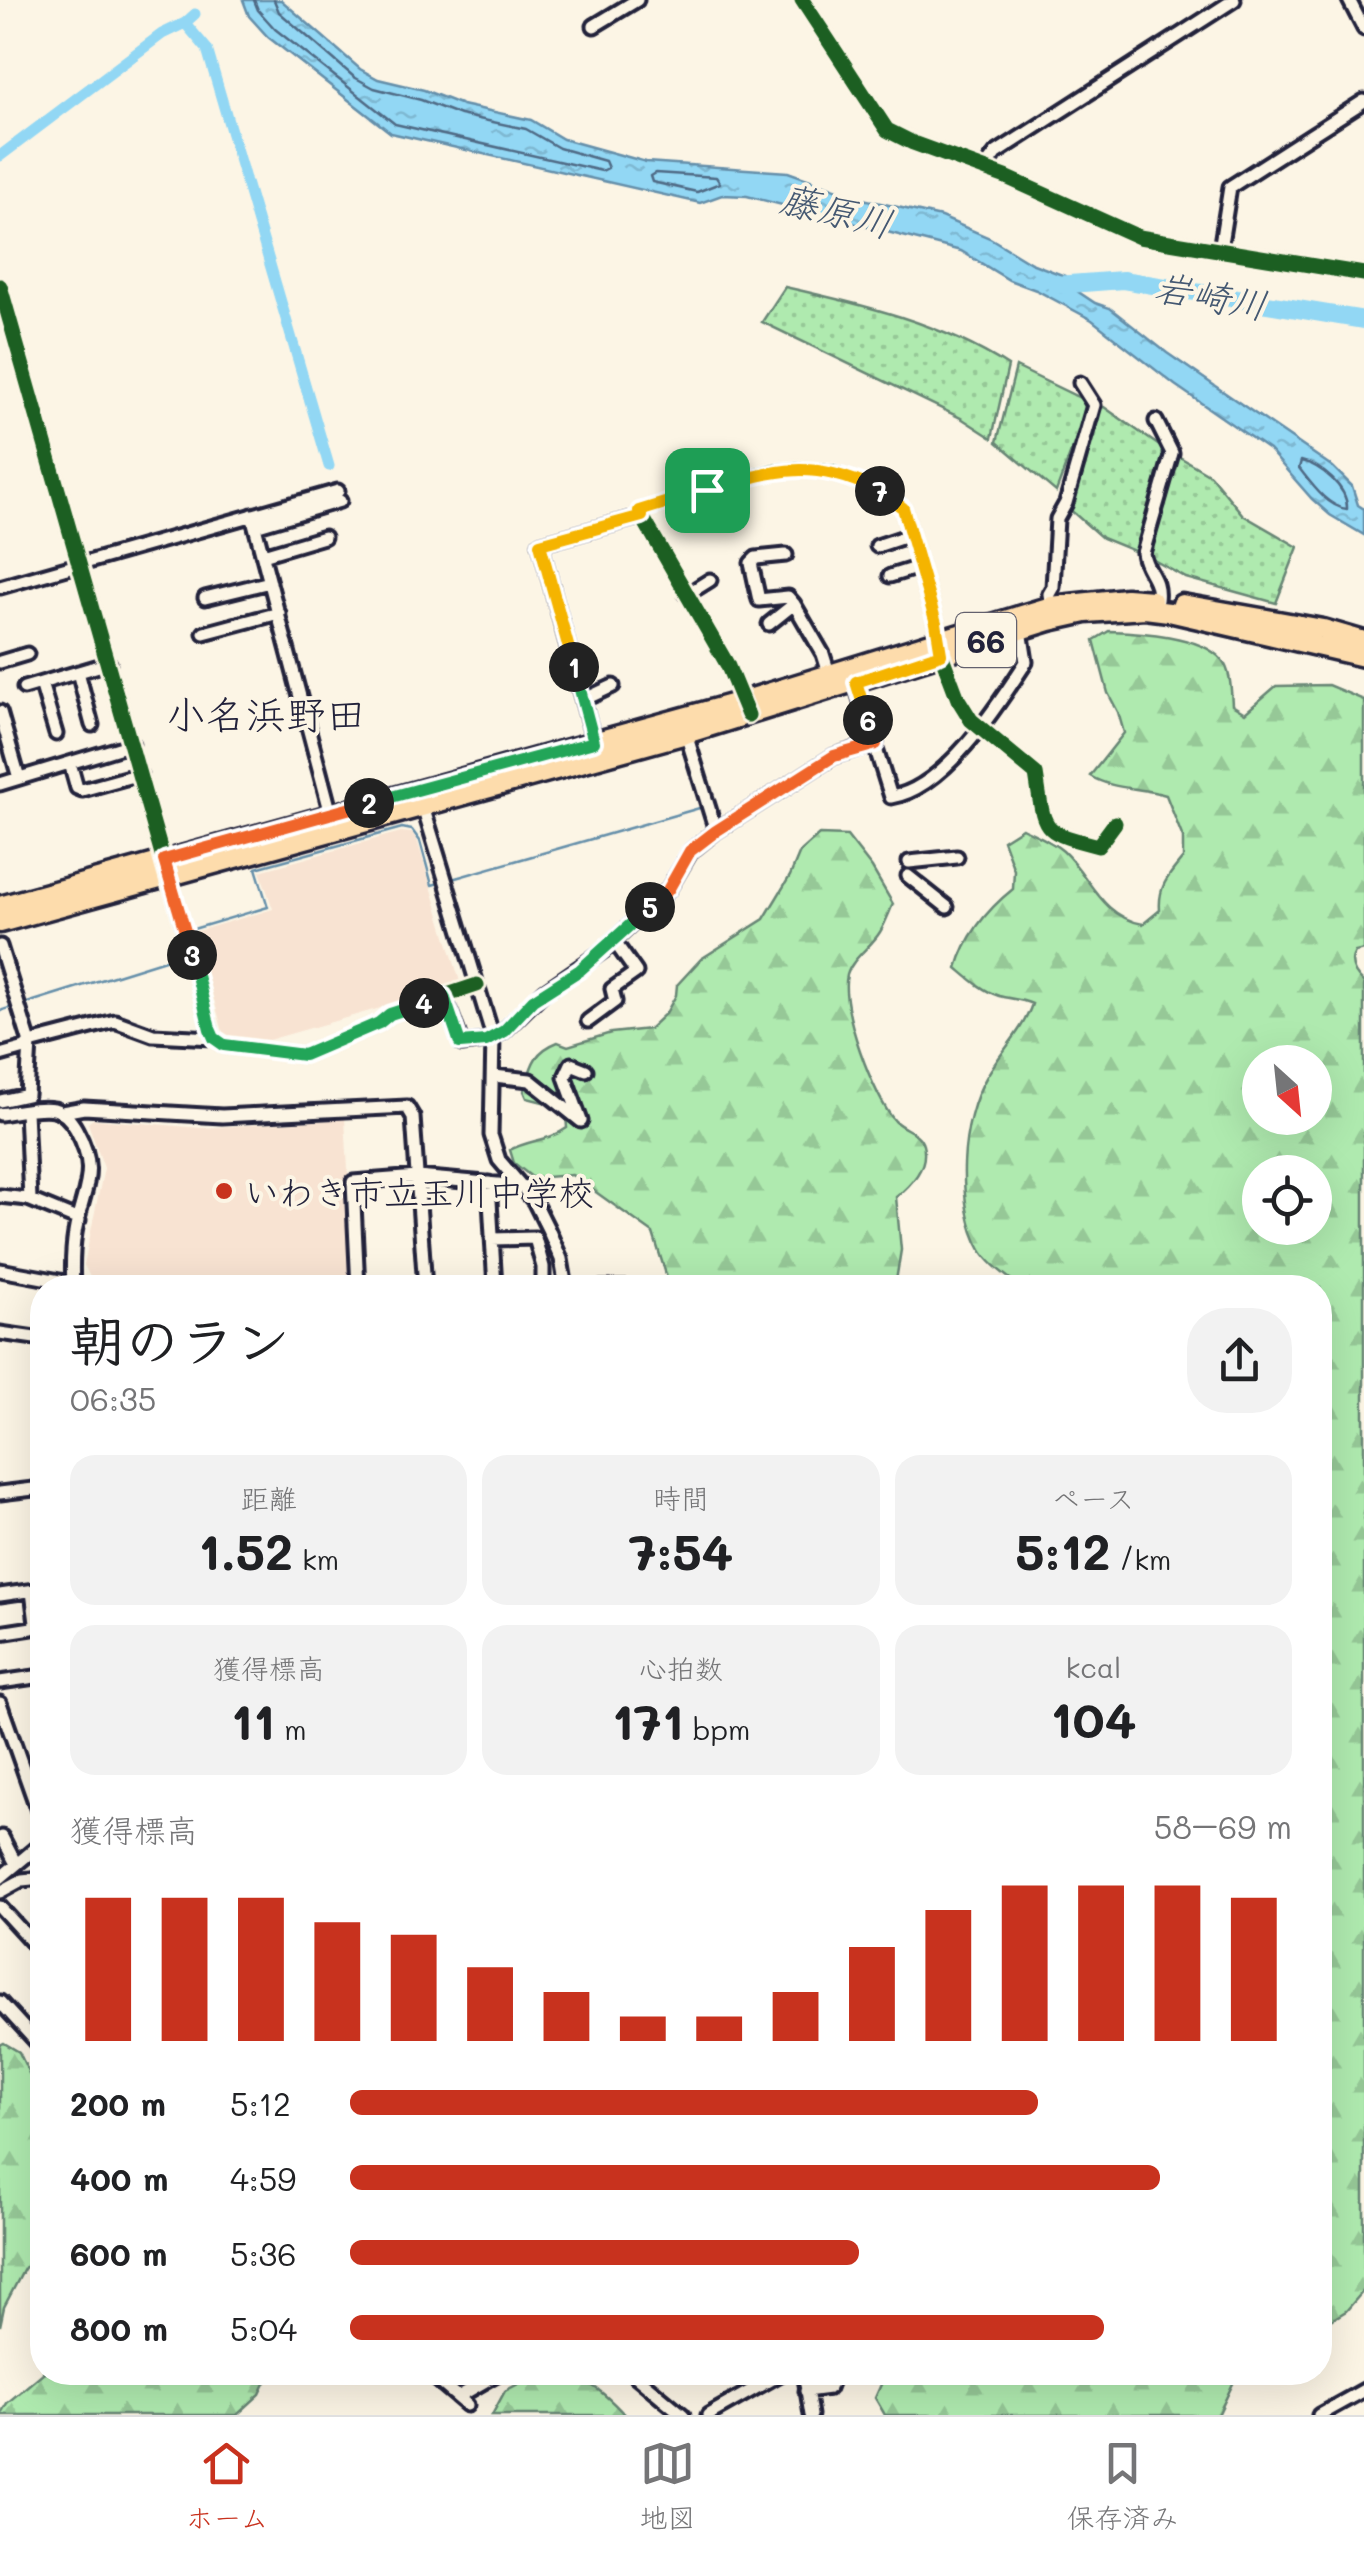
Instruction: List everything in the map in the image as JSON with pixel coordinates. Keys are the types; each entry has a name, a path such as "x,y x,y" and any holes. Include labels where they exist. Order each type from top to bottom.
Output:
{"main road":[{"name":"66","path":"0,923 331,814 420,798 594,742 856,682 939,646 1051,606 1126,598 1157,600 1323,629 1364,641"},
{"name":"66","path":"0,906 167,868 420,798 686,734 829,673 1086,613 1145,609 1169,612 1364,657"}],"street":[{"path":"594,26 638,0"},
{"path":"802,0 887,130 913,143 984,169 1139,237 1364,274"},
{"path":"984,169 996,153 1234,0"},
{"path":"1349,0 1364,29"},
{"path":"1220,250 1230,187 1364,101"},
{"path":"0,286 214,1038"},
{"path":"1051,606 1055,526 1066,503 1094,405 1080,382"},
{"path":"1156,421 1172,453 1144,553 1158,584 1157,600"},
{"path":"745,708 727,664 639,511 772,471 820,470 862,483 900,503 939,646 958,699 979,727 1036,774 1042,820 1057,836 1098,846 1115,823"},
{"path":"0,588 339,496"},
{"path":"594,742 540,544 603,534 642,516"},
{"path":"254,521 331,814"},
{"path":"877,546 910,535"},
{"path":"263,555 324,537"},
{"path":"786,555 751,562 759,600 788,597 823,654 829,673"},
{"path":"890,576 919,566"},
{"path":"686,595 710,580"},
{"path":"205,598 270,582"},
{"path":"768,624 794,604"},
{"path":"204,633 279,613"},
{"path":"856,682 891,797 898,796 919,788 936,774 979,727 1026,662 1020,630"},
{"path":"0,662 27,654"},
{"path":"24,688 109,663"},
{"path":"78,672 92,725"},
{"path":"41,683 56,734"},
{"path":"583,700 613,686"},
{"path":"0,712 19,778"},
{"path":"686,734 716,831"},
{"path":"0,784 132,744"},
{"path":"444,996 460,1043 493,1037 519,1018 544,990 580,970 614,940 668,890 690,851 716,831 834,756 876,744"},
{"path":"70,763 77,788 82,790 140,774"},
{"path":"420,798 493,1037 491,1135 499,1160 522,1186 548,1228 563,1275"},
{"path":"946,907 909,869 957,856"},
{"path":"588,1022 615,1002 612,989 636,972 614,940"},
{"path":"0,946 30,1043 28,1095 0,1101"},
{"path":"0,1055 30,1043 115,1021 153,1035 214,1038 224,1045 304,1055 379,1023 390,1014 477,985"},
{"path":"494,1076 530,1080 580,1121 565,1077 571,1064 586,1070"},
{"path":"0,1114 84,1108 222,1116 407,1107 413,1117 424,1275"},
{"path":"26,1111 30,1199"},
{"path":"62,1112 82,1140 90,1163 74,1275"},
{"path":"357,1275 353,1182 417,1177 522,1186"},
{"path":"488,1183 493,1275"},
{"path":"0,1196 30,1199 79,1220"},
{"path":"492,1240 535,1238 543,1275"},
{"path":"0,1270 32,1275"},
{"path":"0,1333 30,1337"},
{"path":"0,1492 30,1489"},
{"path":"0,1595 30,1591"},
{"path":"0,1633 30,1628"},
{"path":"0,1682 30,1678"},
{"path":"0,1703 30,1790"},
{"path":"2,1837 16,1864"},
{"path":"0,1878 30,1853"},
{"path":"0,1892 30,1879"},
{"path":"0,1907 30,1940"},
{"path":"0,2002 30,2035"},
{"path":"443,2385 462,2401 483,2385"},
{"path":"648,2385 682,2415"},
{"path":"708,2415 761,2385"},
{"path":"805,2385 811,2415"},
{"path":"806,2391 830,2385"},
{"path":"1318,2415 1364,2390"}],"shaded area":[{"path":"401,832 412,833 417,840 461,985 258,1043 223,1037 196,956 194,932 273,909 260,871"},
{"name":"いわき市立玉川中学校","path":"93,1119 201,1128 345,1119 354,1275 89,1275 84,1265 104,1168 88,1123"}],"green space":[{"path":"785,287 872,308 928,327 1008,366 992,438 961,418 762,322"},
{"path":"1016,367 1086,401 1088,406 1056,492 997,442"},
{"path":"1104,407 1168,452 1139,553 1102,538 1067,507 1094,408"},
{"path":"1178,456 1210,475 1243,515 1298,547 1276,603 1186,578 1150,558"},
{"path":"1109,631 1169,636 1212,652 1225,664 1232,705 1245,713 1276,686 1328,685 1364,700 1364,950 1355,952 1352,965 1364,983 1364,2290 1346,2311 1332,2320 1332,1275 1005,1275 981,1250 967,1210 964,1163 971,1116 987,1076 1032,1004 993,994 957,968 979,924 1013,889 1014,870 1003,840 1022,828 1054,844 1116,913 1143,924 1160,910 1163,887 1183,858 1183,838 1166,795 1108,784 1090,776 1124,733 1108,693 1094,640"},
{"path":"819,835 847,836 893,904 880,932 849,969 846,989 853,1029 878,1093 895,1121 915,1134 923,1145 921,1168 896,1197 901,1250 897,1275 666,1275 653,1233 572,1175 533,1178 514,1163 510,1150 567,1128 566,1114 556,1102 527,1098 524,1091 529,1075 538,1056 558,1042 568,1046 611,1033 649,1029 666,1013 677,985 701,959 764,919 800,852"},
{"path":"4,2043 19,2052 30,2075 30,2261 4,2307 0,2326 0,2045"},
{"path":"30,2384 264,2385 237,2415 0,2415 7,2403"},
{"path":"516,2385 591,2385 625,2415 492,2415 505,2391"},
{"path":"880,2385 1232,2385 1218,2415 885,2415 875,2398"}],"water":[{"name":"藤原川","path":"243,0 281,0 360,69 378,79 424,90 462,105 531,120 563,139 646,162 788,172 863,199 941,217 990,238 1031,263 1065,276 1074,289 1110,308 1167,353 1333,467 1352,486 1358,505 1364,509 1364,535 1312,499 1269,450 1175,385 1092,320 1009,280 961,251 747,196 722,195 700,203 391,133 268,37 249,16"}],"waterway":[{"path":"0,156 162,34 195,14"},
{"path":"185,23 207,49 329,466"},
{"name":"岩崎川","path":"1056,285 1123,280 1364,320"},
{"path":"452,879 703,807"},
{"path":"196,950 190,930 268,907 256,868 402,828 412,830 420,841 432,885 439,883"},
{"path":"24,1004 184,954"},
{"path":"0,1011 12,1007"}],"cycle path":[{"path":"802,0 887,130 913,143 1006,177 1139,237 1364,274"},
{"path":"0,286 214,1038 225,1045 304,1055 379,1023 390,1014 477,985"},
{"path":"748,715 727,664 639,511 772,471 833,472 896,500 903,508 941,654 958,699 971,720 1036,774 1048,826 1098,846 1115,823"}],"place":[{"name":"いわき市立玉川中学校","path":"224,1191"}],"district":[{"name":"小名浜野田","path":"266,713"}],"route":[{"path":"820,470 862,483 902,506 936,623 941,654 856,682 876,744 834,756 716,831 690,851 668,890 602,951 580,970 544,990 519,1018 486,1041 460,1043 444,996 390,1014 379,1023 304,1055 224,1045 214,1038 164,860 594,742 540,544 642,516 639,511 707,490 772,471 820,470"}]}
